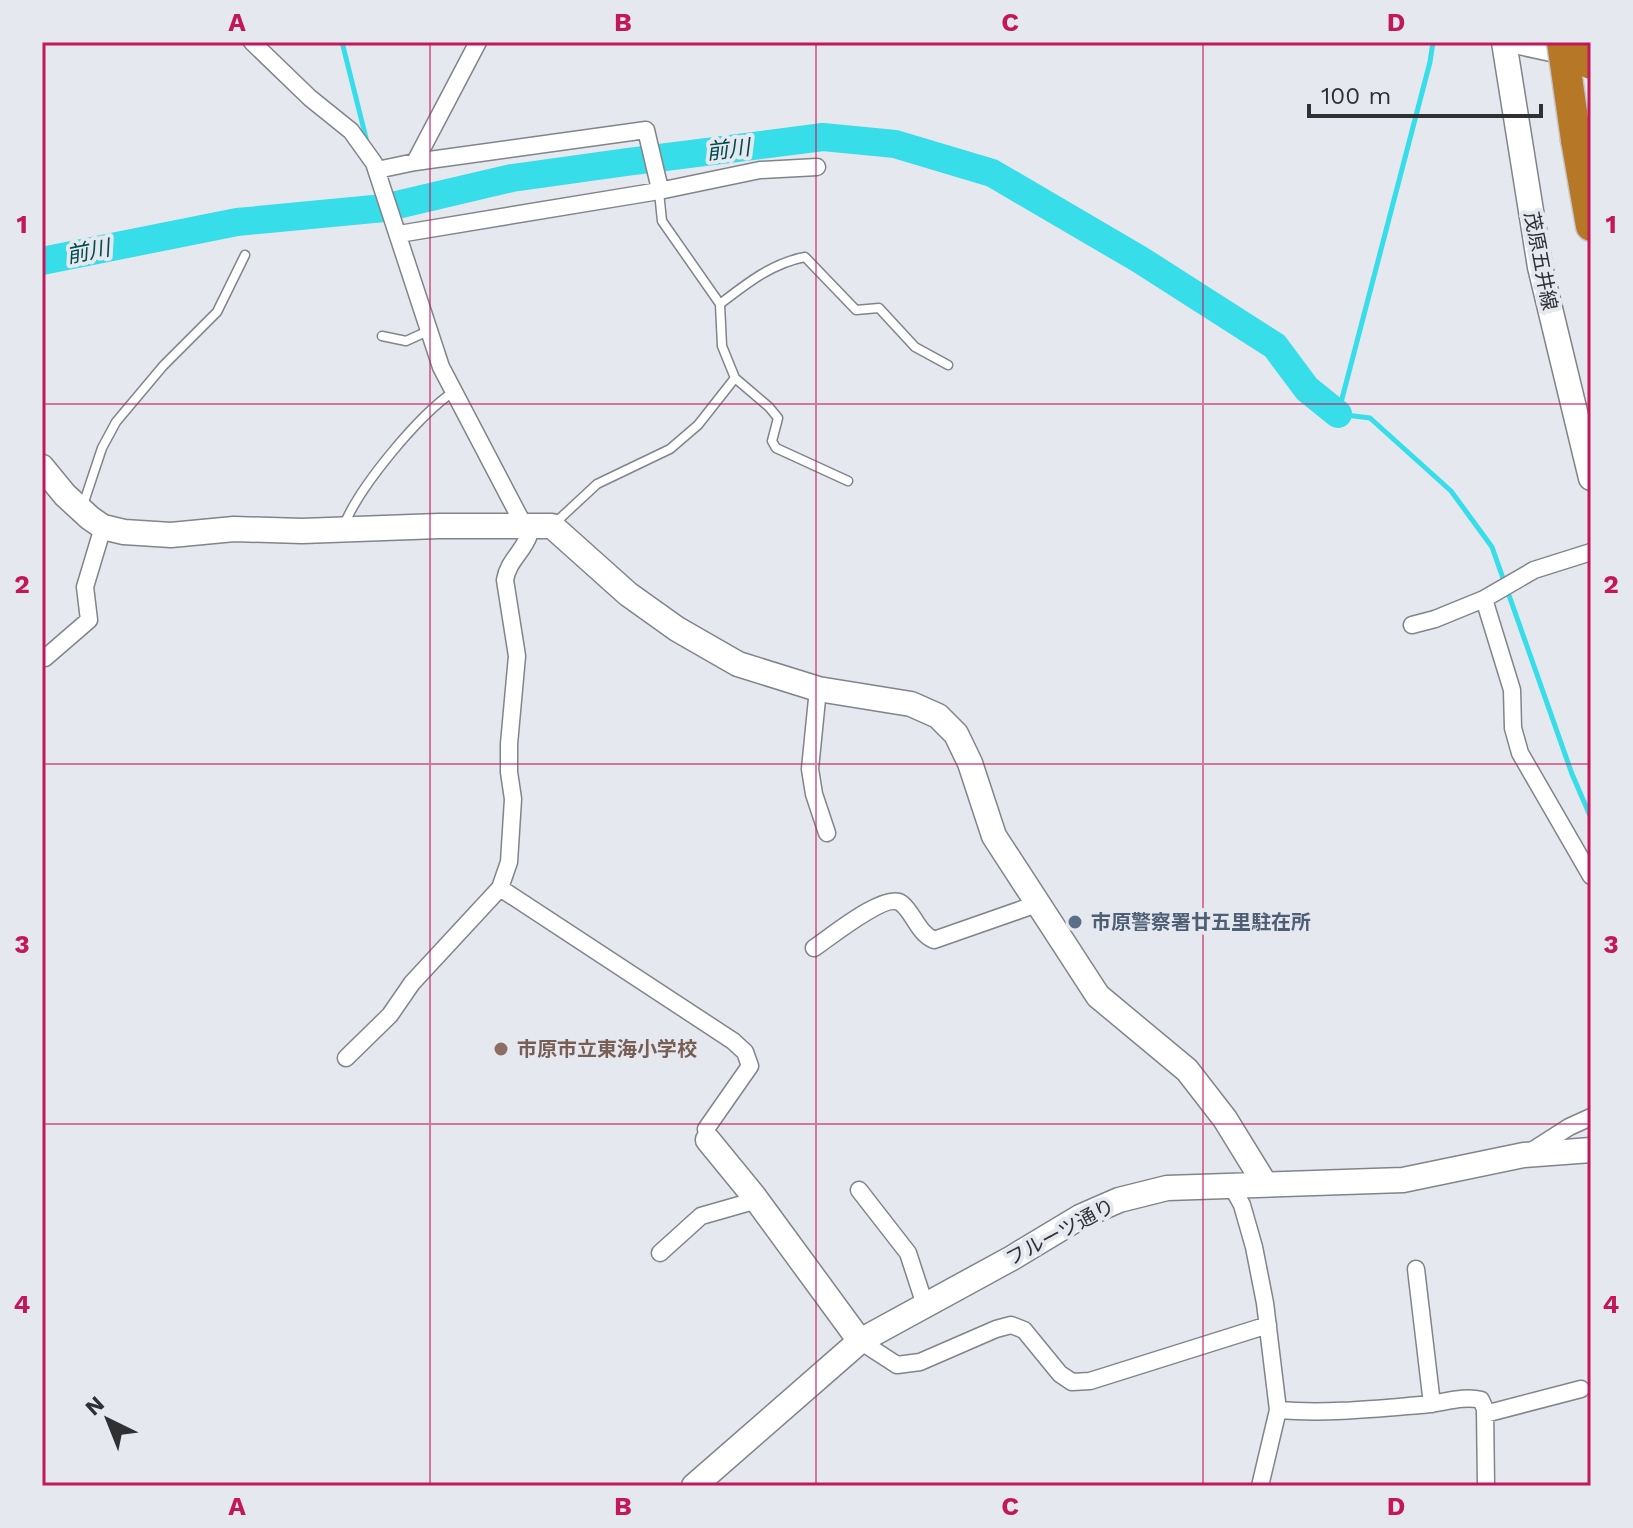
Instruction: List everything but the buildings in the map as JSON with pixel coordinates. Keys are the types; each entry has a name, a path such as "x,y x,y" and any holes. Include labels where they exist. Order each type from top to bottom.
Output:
{"highway":[{"path":"1562,42 1591,226"},
{"path":"1588,42 1591,63"}],"street":[{"path":"252,42 310,98 351,131 377,170 428,331 453,392 529,535 507,569 505,580 517,656 517,680 509,744 513,823 509,862 500,888 412,983 390,1015 346,1058"},
{"path":"415,162 478,42"},
{"path":"1504,43 1591,63"},
{"name":"茂原五井線","path":"1504,43 1540,267 1591,478"},
{"path":"377,170 646,130 659,188"},
{"path":"399,234 760,170 817,167"},
{"path":"42,467 81,510 103,527 124,532 171,535 234,529 552,526 628,594 677,629 738,664 818,689 911,704 938,716 956,734 970,763 994,836 1098,996 1187,1070 1225,1119 1265,1184"},
{"path":"45,658 89,620 85,587 103,527"},
{"path":"1412,625 1484,599 1534,570 1591,552"},
{"path":"1484,599 1512,690 1513,728 1520,753 1591,876"},
{"path":"818,689 810,769 814,794 827,833"},
{"path":"500,888 733,1041 745,1052 750,1066 706,1129 708,1140 757,1200 860,1341 897,1365 920,1362 1011,1325 1024,1330 1060,1374 1072,1382 1090,1381 1268,1325"},
{"path":"814,948 876,906 893,901 901,903 925,936 934,940 1037,904"},
{"path":"1524,1155 1591,1117"},
{"name":"フルーツ通り","path":"694,1486 860,1341 1080,1217 1119,1200 1167,1188 1403,1180 1524,1155 1591,1150"},
{"path":"1231,1185 1242,1205 1254,1247 1268,1325 1278,1410 1260,1486"},
{"path":"859,1190 908,1253 925,1305"},
{"path":"660,1253 701,1216 757,1200"},
{"path":"1416,1269 1432,1404"},
{"path":"1485,1414 1581,1389"},
{"path":"1278,1410 1309,1413 1473,1398 1481,1400 1485,1414 1486,1486"}],"lane":[{"path":"659,188 662,221 720,304 722,346 735,378 778,418 772,441 776,448 848,481"},
{"path":"81,510 102,448 116,422 163,366 217,312 245,255"},
{"path":"720,304 751,280 787,260 805,257 856,310 879,308 915,347 948,365"},
{"path":"382,336 406,341 428,331"},
{"path":"552,526 597,484 670,449 698,425 735,378"},
{"path":"342,530 352,506 375,475 414,429 453,392"}],"waterway":[{"path":"342,42 368,146"},
{"path":"1433,42 1338,414 1370,418 1451,491 1492,547 1572,774 1591,818"},
{"name":"前川","path":"42,261 237,222 384,208 512,178 627,162 823,137 895,144 992,173 1139,259 1275,346 1307,389 1338,414"}],"place":[{"name":"市原警察署廿五里駐在所","path":"1075,922"},
{"name":"市原市立東海小学校","path":"501,1049"}]}
